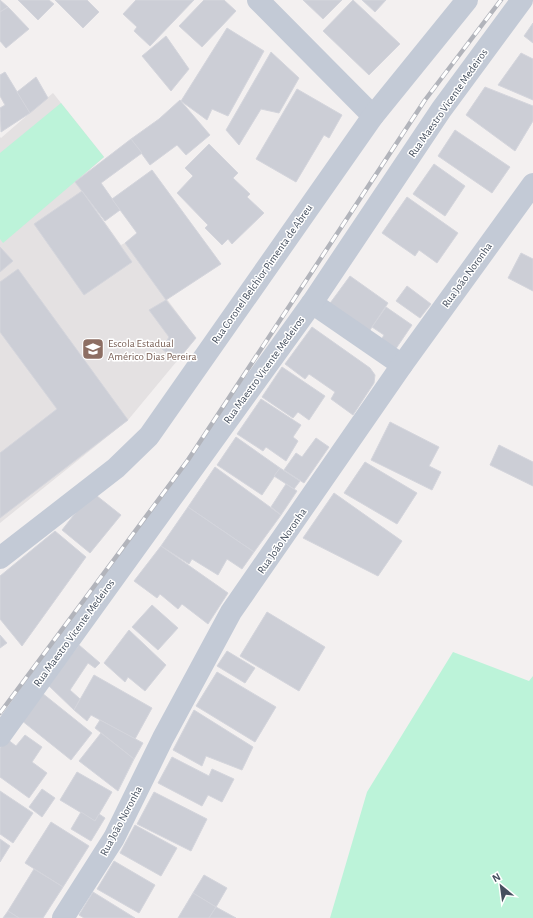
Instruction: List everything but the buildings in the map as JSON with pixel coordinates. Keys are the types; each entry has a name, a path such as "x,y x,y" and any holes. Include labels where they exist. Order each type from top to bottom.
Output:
{"street":[{"path":"258,0 373,116"},
{"name":"Rua Coronel Belchior Pimenta de Abreu","path":"0,558 116,468 149,436 373,116 467,0"},
{"name":"Rua Maestro Vicente Medeiros","path":"0,736 312,303 441,110 522,0"},
{"name":"Rua João Noronha","path":"63,918 114,838 163,738 231,612 402,365 533,184"},
{"path":"312,303 402,365"}],"shaded area":[{"name":"Escola Estadual Américo Dias Pereira","path":"53,93 104,157 76,182 121,245 125,243 196,338 128,420 0,523 0,137 1,138"}],"green space":[{"path":"61,103 104,157 3,243 0,239 0,153"},
{"path":"453,652 529,681 533,676 533,918 330,918 367,792"}],"railway":[{"path":"0,713 188,460 425,100 501,0"}],"place":[{"name":"Escola Estadual Américo Dias Pereira","path":"93,349"}]}
